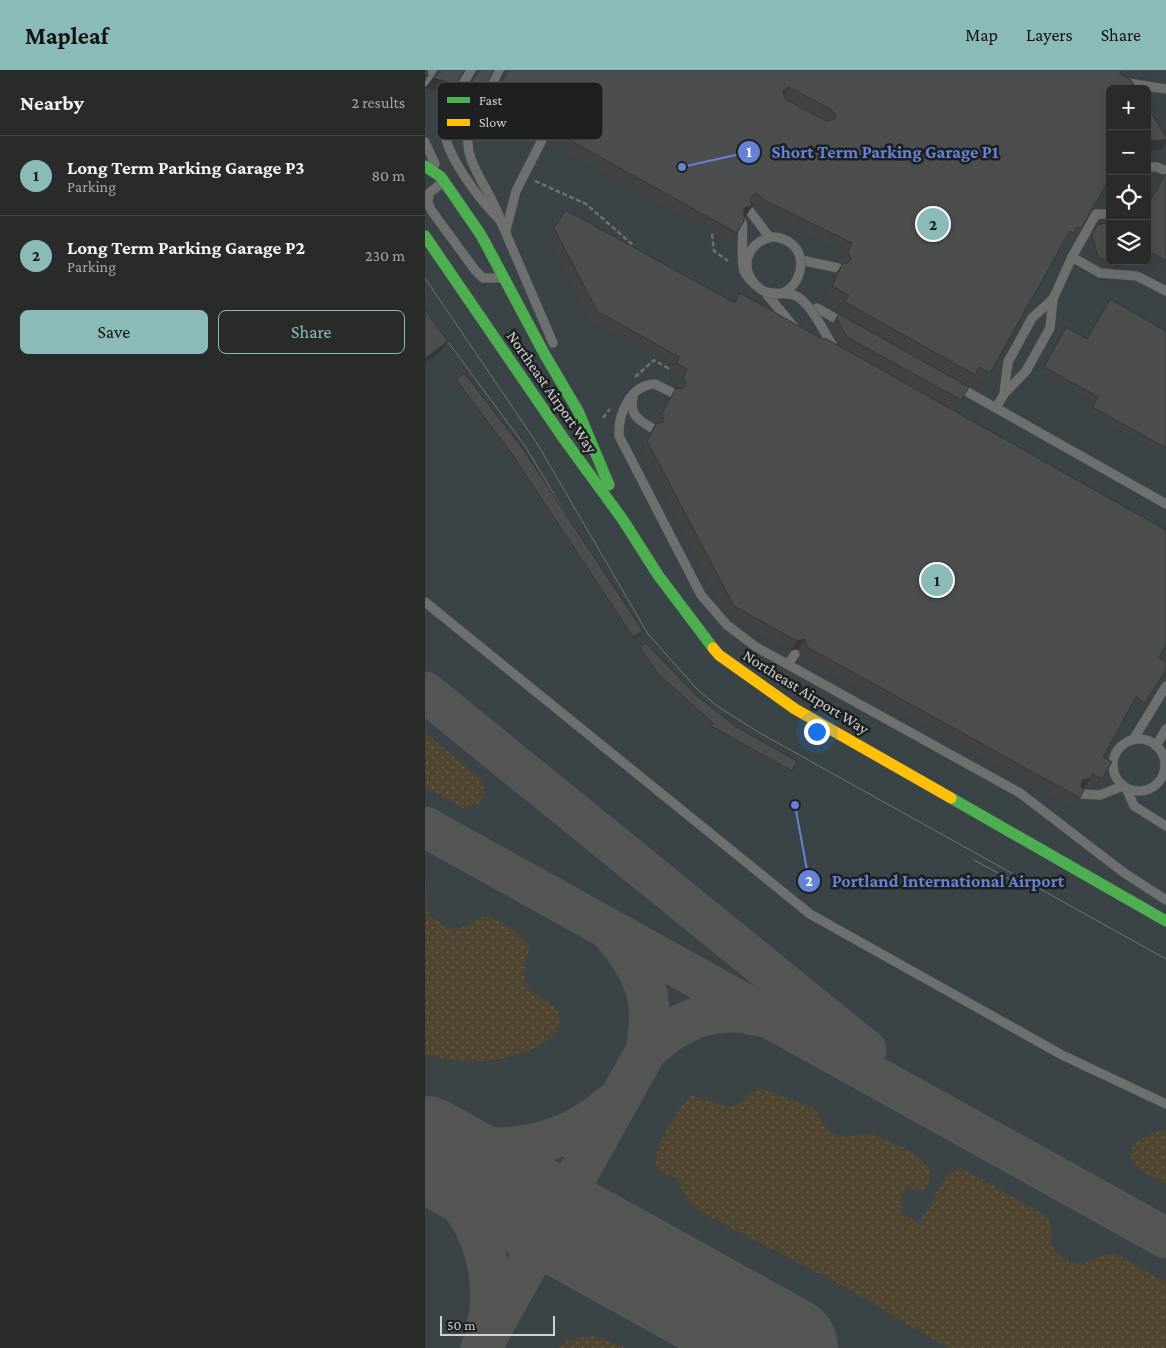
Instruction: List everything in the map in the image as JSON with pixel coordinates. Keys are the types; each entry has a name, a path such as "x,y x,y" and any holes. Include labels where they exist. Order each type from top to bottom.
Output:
{"main road":[{"path":"425,166 442,179 481,235 545,355 579,411 623,520"},
{"name":"Northeast Airport Way","path":"425,236 564,440 623,520 663,582 695,627 719,655 795,709 1166,921"}],"lane":[{"path":"425,82 432,70"},
{"path":"464,82 471,70"},
{"path":"492,82 499,70"},
{"path":"1118,82 1166,89"},
{"path":"447,140 453,155 487,208 506,230 579,411"},
{"path":"467,140 469,155 496,204 501,222"},
{"path":"506,230 516,191 542,140"},
{"path":"425,142 442,179 429,193 428,203 431,210 483,278 504,278"},
{"path":"1151,167 1157,167 1166,171"},
{"path":"749,210 770,238"},
{"path":"996,408 1004,394 1026,371 1050,328 1053,299 1072,257 1096,214 1106,214"},
{"path":"742,222 744,270 748,279 762,290 770,294 784,294 788,290 799,275 801,260 796,248 789,241 776,237 756,243 750,250 746,268 749,278 761,290 769,293 785,293 797,296 805,303 835,350"},
{"path":"785,293 798,277 801,257 790,242 777,237 755,244 750,250 746,268 749,276 754,284 768,293 783,316 804,333"},
{"path":"1072,257 1100,273 1137,276 1166,291"},
{"path":"801,260 838,268"},
{"path":"1004,394 1008,362 1032,318 1053,299"},
{"path":"817,308 851,327"},
{"path":"819,342 844,355"},
{"path":"945,380 1166,504"},
{"path":"652,428 638,420 633,413 631,405 633,395 647,386 661,387 673,393 655,384 639,388 632,394 622,413 619,424 619,436 701,595 727,625 756,647 1020,793 1123,872 1166,900"},
{"path":"425,602 810,914 1062,1055 1166,1104"},
{"path":"788,664 795,654"},
{"path":"1133,740 1166,686"},
{"path":"1156,746 1164,733"},
{"path":"1081,794 1100,795 1124,787 1142,791 1157,784 1162,777 1165,760 1156,746 1145,740 1133,740 1125,743 1114,756 1114,773 1124,787 1134,806 1166,826"}],"path":[{"path":"525,176 586,204 633,245"},
{"path":"712,234 714,251 728,261"}],"shaded area":[{"path":"425,70 1166,70 1166,1348 425,1348"},
{"path":"425,732 482,780 485,793 479,804 463,808 425,786"},
{"path":"425,876 427,911 432,918 449,928 459,929 486,916 510,928 529,946 524,972 526,984 530,990 554,1006 560,1016 559,1026 554,1035 545,1043 507,1058 485,1061 455,1060 425,1053"},
{"path":"760,1088 812,1107 825,1126 837,1135 874,1134 922,1159 930,1170 929,1182 926,1189 921,1191 907,1186 901,1198 905,1201 900,1212 919,1223 947,1175 951,1171 961,1168 1047,1216 1050,1220 1053,1249 1064,1258 1073,1263 1080,1264 1099,1256 1116,1254 1166,1282 1166,1348 948,1348 841,1285 697,1210 685,1198 677,1179 661,1172 657,1168 657,1152 667,1129 680,1108 692,1095 730,1107 738,1104"},
{"path":"1166,1129 1166,1185 1138,1169 1130,1155 1139,1140"},
{"path":"589,1336 599,1337 625,1348 558,1348 568,1340"}],"building":[{"path":"440,70 465,70 457,82 433,78"},
{"path":"479,70 494,70 488,82 472,82"},
{"path":"508,70 1121,70 1120,74 1130,79 1134,85 1106,85 1106,185 1081,229 1077,227 1074,234 1070,231 990,373 979,367 975,375 845,302 849,295 832,286 843,263 848,263 851,259 848,252 852,243 766,201 756,193 750,198 752,206 744,208 744,221 737,233 569,140 603,140 603,82 502,82","holes":["789,87 832,110 835,119 826,121 785,99 783,91"]},
{"path":"1151,112 1166,136 1166,140 1151,141"},
{"path":"1165,174 1166,261 1151,252 1151,199"},
{"path":"566,210 735,303 740,293 824,340 825,338 1166,530 1166,644 1159,658 1166,662 1166,670 1145,703 1136,697 1103,757 1112,762 1102,779 1093,774 1091,778 1082,780 1081,787 1084,790 1080,798 807,647 805,639 797,641 734,606 647,441 656,424 664,421 662,413 676,388 681,389 685,386 686,382 683,378 687,369 676,363 679,357 597,311 554,228"},
{"path":"1106,223 1106,261 1098,257 1092,235 1097,225"},
{"path":"1110,299 1166,331 1166,448 1092,407 1098,397 1044,367 1066,327 1087,339"},
{"path":"425,308 448,341 425,359"},
{"path":"839,314 969,387 961,400 847,337 836,318"},
{"path":"464,373 521,446 643,631 633,637 512,454 456,380"},
{"path":"646,643 696,695 735,726 797,761 792,771 711,726 713,723 658,674 640,647"}],"taxiway":[{"path":"425,692 866,1050"},
{"path":"425,827 1166,1238"},
{"path":"481,1348 646,1051 650,1017 645,988 633,962 613,934"},
{"path":"646,1051 671,1031 698,1017 727,1012 759,1016"},
{"path":"425,1135 475,1146 499,1148 523,1146 547,1141 569,1132 591,1120 612,1104"},
{"path":"425,1167 459,1202 480,1238 491,1290 486,1329"}],"runway":[{"path":"425,1148 786,1348"}],"tram line":[{"path":"425,278 538,445 648,634 697,689 717,706 758,732 1166,959"},
{"path":"425,311 525,446 571,523"},
{"path":"974,860 1033,892"}],"traffic: fast":[{"path":"425,166 441,177 481,235 545,355 578,411 609,485"},
{"path":"425,236 564,439 623,520 658,575 713,648"},
{"path":"951,798 1166,921"}],"traffic: slow":[{"path":"713,648 719,655 795,709 951,798"}],"place":[{"name":"Short Term Parking Garage P1","path":"682,167"},
{"name":"Long Term Parking Garage P2","path":"933,224"},
{"name":"Long Term Parking Garage P3","path":"937,580"},
{"name":"Portland International Airport","path":"795,805"}]}
